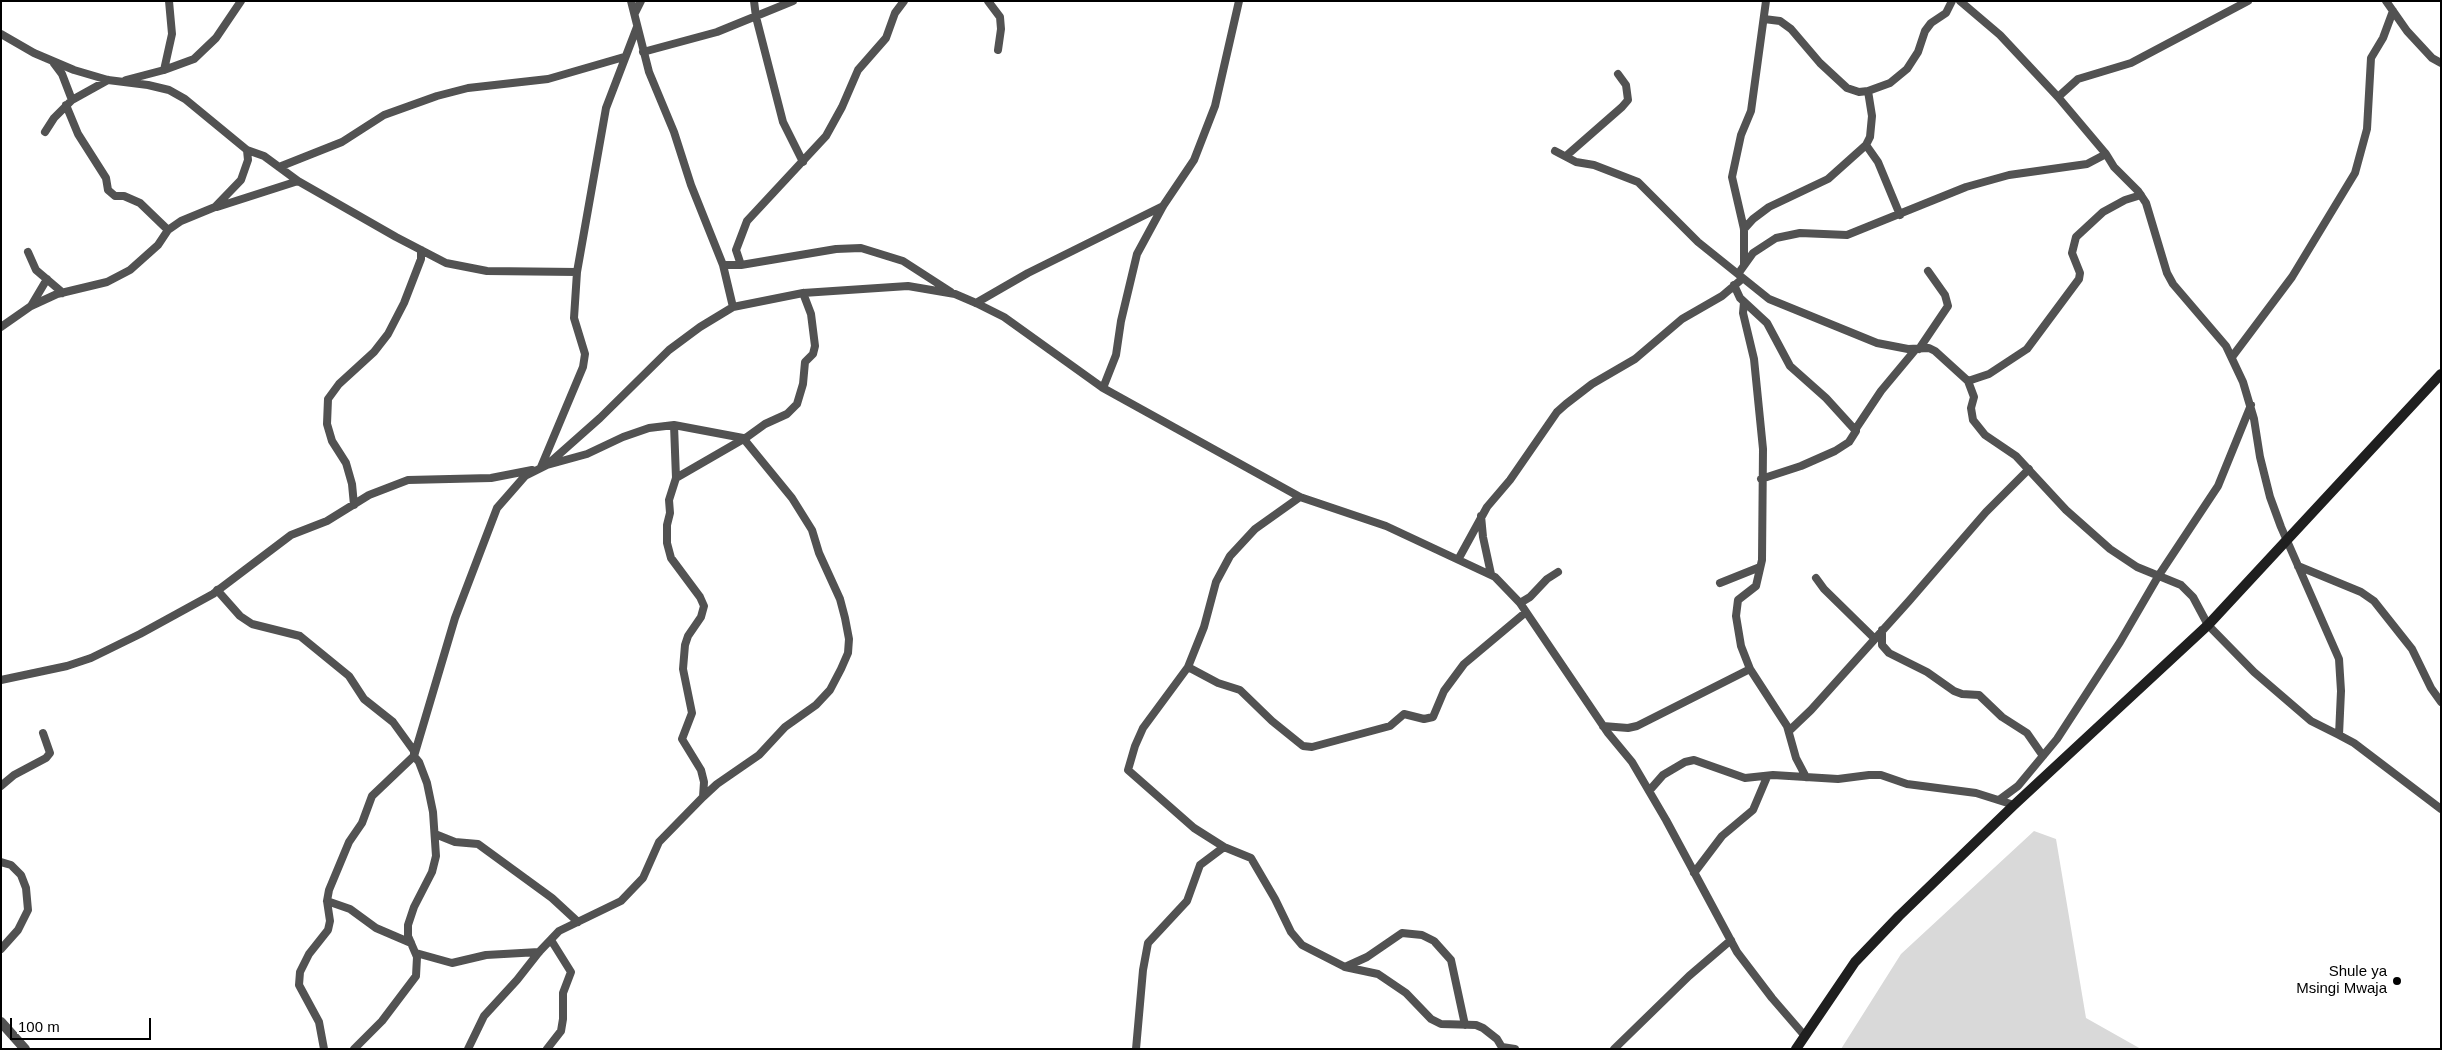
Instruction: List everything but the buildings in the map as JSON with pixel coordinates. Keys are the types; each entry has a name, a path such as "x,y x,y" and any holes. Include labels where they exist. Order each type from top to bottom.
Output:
{"main road":[{"path":"1796,1049 1804,1035 1862,956 1898,916 2014,804 2208,625 2441,374"}],"street":[{"path":"164,70 172,34 169,1"},
{"path":"121,81 164,70 194,59 216,38 241,1"},
{"path":"631,1 636,13"},
{"path":"641,1 636,13 636,27 643,52 723,265 733,307"},
{"path":"754,1 756,18 783,122 803,162"},
{"path":"643,52 717,32 756,18 793,1"},
{"path":"741,265 736,250 747,221 756,209 776,192 826,136 842,107 858,70 886,38 895,13 904,1"},
{"path":"988,1 1000,17 1001,29 998,50"},
{"path":"1103,388 1116,355 1120,321 1138,254 1162,206 1194,160 1206,133 1223,75 1238,1"},
{"path":"1744,265 1744,229 1732,177 1741,135 1750,110 1766,1"},
{"path":"1764,19 1780,20 1791,29 1820,63 1847,88 1859,92 1868,91 1890,83 1907,69 1918,52 1925,31 1931,23 1946,13 1952,1"},
{"path":"1960,1 2000,35 2058,97 2106,154 2114,168 2142,196 2146,203 2162,264 2173,284 2214,331 2232,357 2251,405 2266,484 2287,540 2338,659 2341,691 2339,735"},
{"path":"2058,97 2078,79 2131,63 2248,1"},
{"path":"2386,1 2407,31 2432,58 2441,63"},
{"path":"2232,357 2287,284 2355,173 2367,129 2371,58 2383,38 2393,11"},
{"path":"541,467 583,368 585,354 574,318 577,272 606,108 636,27"},
{"path":"1,34 9,40 52,61 108,80 169,90 185,99 247,150 264,156 298,181 336,204 446,263 487,270 577,272"},
{"path":"279,167 342,142 384,114 437,96 468,88 548,79 624,57"},
{"path":"52,61 62,74 78,134 106,178 108,190 115,196 124,196 140,204 168,230"},
{"path":"1566,156 1628,100 1626,85 1618,74"},
{"path":"45,132 54,118 69,103 108,80"},
{"path":"1744,229 1748,223 1769,207 1828,179 1866,145 1870,137 1872,116 1872,103 1868,91"},
{"path":"1866,145 1878,162 1900,215"},
{"path":"215,207 241,180 248,160 247,150"},
{"path":"1555,151 1579,163 1589,163 1638,182 1685,230 1740,276 1756,292 1783,306 1877,343 1908,350 1935,351 1968,381 1974,397 1971,414 1974,423 1985,435 2016,456 2066,510 2110,549 2137,567 2178,583 2190,593 2208,625 2254,672 2302,714 2321,727 2354,743 2441,809"},
{"path":"1459,558 1481,516 1566,404 1592,384 1635,359 1682,319 1722,296 1734,285 1744,265 1754,253 1776,238 1800,233 1847,235 1966,188 2009,175 2087,164 2106,154"},
{"path":"1,327 31,306 63,293 119,277 130,270 158,244 168,230 182,221 215,207 298,181"},
{"path":"1968,381 1989,374 2029,347 2080,276 2072,253 2076,237 2108,210 2125,200 2142,196"},
{"path":"976,303 1028,273 1162,206"},
{"path":"723,265 741,265 836,249 861,248 903,261 955,294 1004,317 1103,388 1300,497 1386,526 1491,574 1520,603 1604,726 1632,762 1731,940 1772,998 1804,1035"},
{"path":"354,505 352,484 346,463 332,440 327,424 328,399 339,384 374,352 388,334 411,286 421,259 422,250"},
{"path":"28,252 36,270 63,293"},
{"path":"1761,479 1801,466 1835,451 1851,440 1881,391 1918,349 1948,306 1945,295 1928,271"},
{"path":"31,306 47,279"},
{"path":"1734,285 1744,302 1767,323 1794,370 1826,398 1856,430"},
{"path":"324,1049 321,1027 299,985 299,978 305,960 328,930 330,921 327,901 333,879 350,842 362,823 372,796 381,785 414,756 455,618 497,508 525,476 541,467 600,418 669,350 700,327 733,307 803,293 908,286 955,294"},
{"path":"676,478 765,424 792,411 797,404 803,384 805,362 813,354 815,346 810,314 803,293"},
{"path":"1744,302 1744,314 1754,359 1763,449 1761,479 1762,553 1755,589 1738,600 1735,607 1742,646 1750,669 1789,731 1796,758 1806,777"},
{"path":"1999,800 2018,786 2043,756 2068,723 2120,642 2159,575 2218,486 2251,405"},
{"path":"674,425 676,478 669,500 670,512 667,525 670,558 700,597 704,606 701,618 688,636 684,651 683,669 692,713 682,739 701,770 704,782 703,797"},
{"path":"1,680 67,666 91,658 140,634 217,590 285,538 327,521 368,495 408,480 491,478 587,454 623,437 649,428 674,425 743,438 792,498 812,530 819,553 840,598 849,639 841,670 830,690 816,705 785,727 759,755 717,784 659,842 643,878 634,889 621,901 559,931 539,952 518,980 484,1016 468,1049"},
{"path":"1789,731 1811,710 1986,512 2029,469"},
{"path":"1300,497 1255,529 1230,556 1216,582 1204,627 1188,668 1143,728 1128,770 1194,828 1224,847 1246,856 1256,865 1299,943 1345,967 1378,974 1406,993 1435,1021 1447,1025 1476,1025 1497,1039 1503,1048 1515,1049"},
{"path":"1481,516 1483,537 1491,574"},
{"path":"2298,566 2361,592 2374,601 2412,649 2431,688 2441,702"},
{"path":"1720,582 1760,567"},
{"path":"1520,603 1558,572"},
{"path":"1816,578 1824,589 1875,638"},
{"path":"217,590 240,616 252,624 300,636 349,676 364,699 393,722 414,751 414,756 419,762 427,783 434,812 436,860 411,916 408,932 410,943 416,953 417,970 413,983 374,1031 354,1049"},
{"path":"1188,668 1218,683 1240,690 1272,721 1303,746 1312,748 1390,726 1404,714 1424,718 1433,717 1444,691 1464,664 1526,612"},
{"path":"1882,630 1882,645 1890,653 1927,672 1954,691 1979,695 2002,717 2027,733 2043,756"},
{"path":"1604,726 1628,728 1637,726 1750,669"},
{"path":"1,786 14,775 46,758 50,753 43,733"},
{"path":"1649,791 1663,775 1685,762 1694,760 1736,776 1767,777 1773,775 1838,778 1881,775 1907,784 1976,793 2014,804"},
{"path":"1694,873 1722,836 1753,810 1767,777"},
{"path":"435,834 454,842 478,844 484,847 552,898 578,922"},
{"path":"1136,1049 1143,970 1148,943 1187,901 1200,865 1224,847"},
{"path":"1,862 11,865 20,875 26,888 28,910 18,930 1,949"},
{"path":"327,901 350,909 376,928 410,943"},
{"path":"1345,967 1367,957 1397,935 1408,932 1422,934 1442,948 1451,960 1465,1025"},
{"path":"547,1049 557,1037 563,1025 562,993 571,972 551,940"},
{"path":"1614,1049 1689,976 1731,940"},
{"path":"416,953 452,963 486,955 539,952"},
{"path":"1,1022 25,1049"}],"shaded area":[{"path":"2034,831 2056,839 2086,1018 2141,1049 1841,1049 1901,954"}],"place":[{"name":"Shule ya Msingi Mwaja","path":"2397,981"}]}
